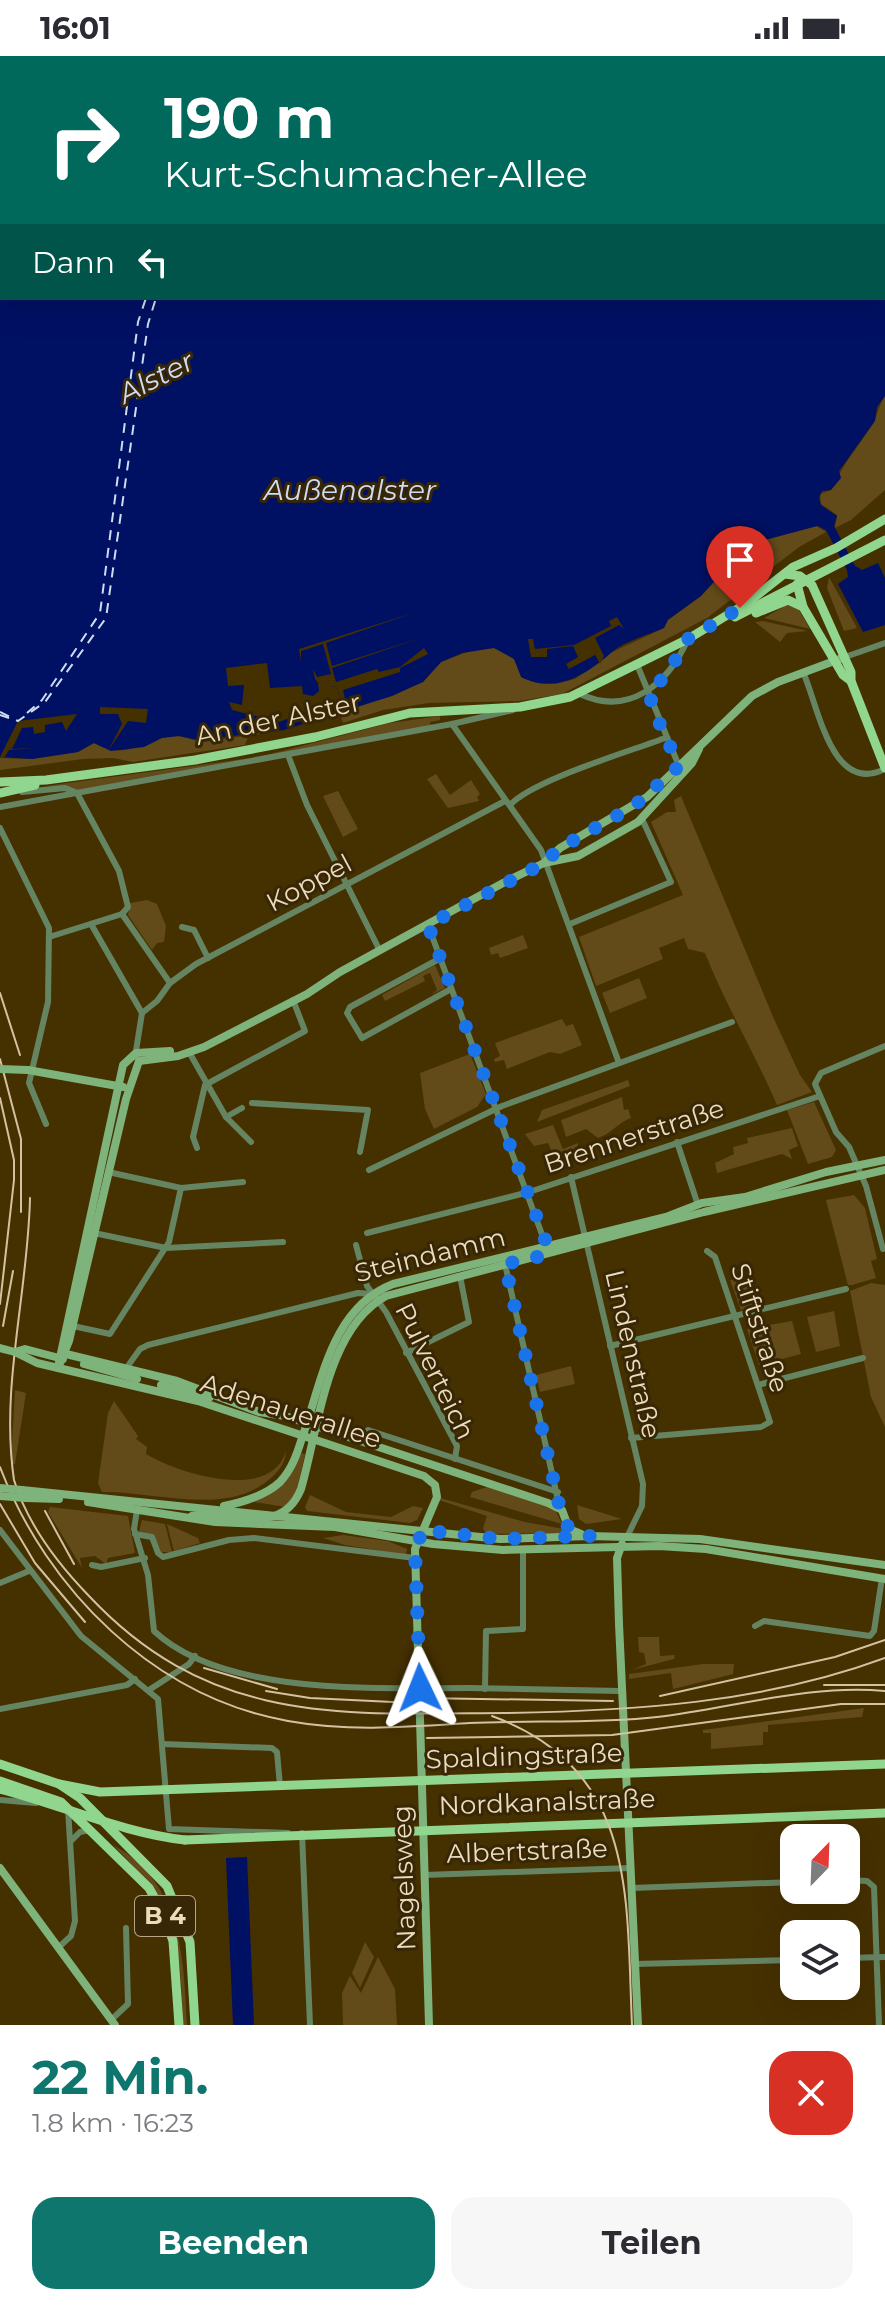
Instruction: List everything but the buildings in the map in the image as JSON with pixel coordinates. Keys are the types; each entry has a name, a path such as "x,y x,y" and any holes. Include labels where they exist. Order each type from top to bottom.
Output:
{"main road":[{"name":"An der Alster","path":"0,782 46,780 261,748 410,713 520,707 580,694 689,639 747,603 782,575 885,519"},
{"name":"An der Alster","path":"689,639 772,600 797,581 808,581 885,540"},
{"path":"797,581 817,557"},
{"path":"782,575 797,581"},
{"path":"797,581 803,607 840,659"},
{"path":"808,581 851,681 882,770"},
{"name":"An der Alster","path":"723,624 787,600 803,607"},
{"path":"544,863 566,860 642,819 699,749 744,701 803,672 840,659"},
{"path":"61,1360 126,1099 135,1067 144,1058 186,1053 293,1000 544,863 560,848 634,806 681,770"},
{"name":"An der Alster","path":"0,794 46,780"},
{"path":"560,848 559,855 566,860"},
{"path":"61,1360 73,1326 125,1060 136,1053 186,1053"},
{"path":"0,1069 30,1070 119,1088 126,1099"},
{"path":"119,1088 132,1078"},
{"name":"Steindamm","path":"375,1297 505,1264 698,1205 788,1186 857,1165 885,1160"},
{"name":"Steindamm","path":"586,1240 885,1170"},
{"name":"Steindamm","path":"375,1297 393,1284 546,1251"},
{"path":"215,1508 248,1500 278,1483 293,1464 337,1337 355,1309 375,1297"},
{"path":"187,1517 215,1514 271,1519 281,1515 300,1493 341,1343 375,1297"},
{"path":"0,1348 37,1363 61,1360 123,1375"},
{"path":"61,1360 123,1375"},
{"name":"Adenauerallee","path":"123,1375 177,1381 223,1399 318,1427 560,1509 569,1529 590,1536"},
{"name":"Adenauerallee","path":"123,1375 424,1476 434,1483 437,1494"},
{"path":"0,1488 187,1517 366,1530 418,1541 523,1551 620,1547 706,1549 883,1578"},
{"path":"0,1496 24,1494 215,1508 500,1539 590,1536 735,1542 885,1565"},
{"name":"Nagelsweg","path":"429,2025 415,1558 418,1541 437,1494"},
{"path":"627,1537 617,1558 638,2025"},
{"name":"Spaldingstraße","path":"59,1784 93,1792 422,1783 885,1764"},
{"name":"B 4","path":"0,1765 59,1784 91,1807 167,1886 190,1942 195,2025"},
{"name":"B 4","path":"0,1781 51,1796 140,1878 161,1909 176,1959 179,2025"},
{"name":"Nordkanalstraße","path":"0,1789 59,1804 141,1834 211,1840 291,1833 885,1813"},
{"path":"0,1868 113,2022"}],"street":[{"name":"An der Alster","path":"580,694 600,703 613,703 649,691 666,676 689,639"},
{"path":"840,659 884,645"},
{"path":"638,667 665,738 681,770"},
{"path":"803,672 830,747 856,773 882,770"},
{"name":"An der Alster","path":"0,807 452,724 520,707"},
{"path":"452,724 541,850 619,1063"},
{"name":"Koppel","path":"142,1013 157,1001 170,983 208,958 517,797 665,738"},
{"path":"288,755 307,805 380,951"},
{"name":"An der Alster","path":"0,794 65,788 77,793"},
{"path":"49,937 122,914 128,907 119,871 77,793"},
{"path":"570,924 671,882 642,819"},
{"path":"0,828 47,922 48,1002 29,1083 46,1124"},
{"path":"122,914 170,983"},
{"path":"91,924 123,986 142,1013 135,1067"},
{"path":"428,925 529,1192 546,1251"},
{"path":"182,927 194,930 208,958"},
{"path":"439,959 347,1011 362,1038 451,989"},
{"path":"197,1148 193,1139 205,1085 306,1029 293,1000"},
{"path":"369,1170 497,1109 732,1022"},
{"path":"883,1249 857,1165 849,1147 836,1132 816,1079 821,1073 885,1046"},
{"path":"186,1053 226,1117 251,1142"},
{"path":"200,1108 212,1095"},
{"name":"Brennerstraße","path":"367,1233 529,1192 820,1096"},
{"path":"252,1103 368,1110 360,1152"},
{"path":"226,1117 242,1108"},
{"path":"677,1142 698,1205"},
{"path":"108,1172 181,1188 243,1182"},
{"name":"Lindenstraße","path":"571,1177 644,1495 627,1537"},
{"path":"73,1326 110,1334 166,1248 181,1188"},
{"path":"94,1225 166,1248 283,1242"},
{"name":"Pulverteich","path":"356,1245 365,1281 457,1446 455,1459"},
{"name":"Stiftstraße","path":"631,1438 761,1427 770,1422 715,1257 707,1251"},
{"path":"505,1264 560,1509"},
{"path":"406,1353 469,1322 460,1276"},
{"path":"610,1346 846,1289"},
{"name":"Steindamm","path":"123,1375 140,1349 148,1345 356,1293 375,1297"},
{"path":"758,1385 863,1358"},
{"name":"Adenauerallee","path":"356,1440 368,1430 558,1492"},
{"path":"137,1510 135,1534 145,1558 154,1631 195,1656 275,1681 343,1688 621,1691"},
{"path":"296,1541 297,1527"},
{"path":"0,1530 80,1635 158,1699 169,1829 291,1833"},
{"path":"135,1534 152,1537 156,1550 163,1557 240,1538 296,1541 415,1558"},
{"path":"485,1689 486,1631 523,1629 523,1551"},
{"path":"92,1565 101,1567 145,1558"},
{"path":"0,1583 29,1571"},
{"path":"755,1626 764,1621 870,1636 874,1631 883,1578"},
{"path":"149,1690 189,1664 195,1656"},
{"path":"0,1709 127,1685 135,1679"},
{"path":"162,1744 275,1750 280,1786"},
{"path":"0,1800 43,1805 68,1812 74,1928 59,1947"},
{"path":"71,1841 87,1826"},
{"path":"302,1833 310,2025"},
{"name":"Albertstraße","path":"424,1875 631,1868"},
{"path":"860,1881 867,1881 874,1887 881,1957 879,2025"},
{"path":"632,1888 780,1883"},
{"path":"113,2022 128,2004 126,1928"},
{"path":"860,1958 881,1957"},
{"path":"635,1964 780,1960"}],"shaded area":[{"path":"885,396 885,490 851,520 835,528 837,515 821,504 820,494 831,490 872,425"},
{"path":"817,526 826,532 799,547 707,618 562,694 519,701 429,703 383,710 343,723 340,713 423,682 441,662 475,649 494,648 506,653 529,680 555,684 575,679 610,653 664,628 667,620 701,596 743,550 754,543"},
{"path":"829,577 857,628 844,631 827,588"},
{"path":"788,604 797,607 810,629 764,618"},
{"path":"755,622 808,631 787,633 780,642"},
{"path":"440,716 440,720 430,722 431,726 255,758 390,723"},
{"path":"276,730 248,737 245,745 133,762 113,758 83,759 0,770 0,758 32,759 78,752 94,743 106,748 127,750 166,737 215,740"},
{"path":"251,758 81,791 46,786"},
{"path":"436,774 450,795 471,780 480,794 477,797 479,801 448,808 427,779"},
{"path":"338,791 358,829 343,837 323,796"},
{"path":"681,796 774,1019 800,1075 812,1092 777,1105 705,953 688,949 684,938 659,948 663,959 596,986 579,937 683,895 651,822 667,812 676,812 674,800"},
{"path":"147,900 157,904 166,926 164,942 157,943 152,950 128,915 130,903"},
{"path":"523,935 528,948 500,958 498,953 491,955 489,948"},
{"path":"435,965 445,988 431,995 437,990 430,973 423,976 425,981 385,1001 382,995"},
{"path":"639,978 647,998 610,1013 602,993"},
{"path":"562,1019 566,1026 573,1024 582,1045 560,1054 550,1052 507,1069 504,1060 495,1062 494,1059 500,1056 495,1043"},
{"path":"470,1054 486,1094 477,1107 434,1129 425,1109 420,1073"},
{"path":"628,1080 630,1086 537,1122 542,1110"},
{"path":"622,1097 624,1110 628,1109 631,1118 598,1138 586,1129 566,1137 561,1120"},
{"path":"814,1102 836,1150 832,1157 808,1164 787,1110"},
{"path":"553,1125 563,1149 578,1143 577,1155 554,1157 548,1143 534,1146 525,1134"},
{"path":"792,1128 798,1146 789,1150 792,1159 782,1154 717,1173 715,1163 734,1154 733,1147 748,1143 747,1138"},
{"path":"854,1195 865,1208 877,1259 871,1261 876,1278 848,1285 826,1200"},
{"path":"744,1276 753,1307 741,1310 730,1280"},
{"path":"871,1283 885,1285 885,1427 871,1397 850,1291"},
{"path":"834,1311 840,1346 816,1352 807,1317"},
{"path":"792,1321 801,1354 759,1365 747,1329"},
{"path":"571,1366 575,1384 540,1392 536,1375"},
{"path":"15,1390 26,1393 15,1464 11,1464"},
{"path":"114,1401 138,1436 136,1439 147,1447 146,1454 179,1469 222,1479 243,1480 262,1476 277,1467 286,1451 285,1458 272,1477 254,1489 213,1500 102,1492 98,1483 108,1413"},
{"path":"301,1453 305,1454 297,1490 286,1507 254,1502 282,1484"},
{"path":"487,1487 555,1509 562,1524 470,1497 472,1492"},
{"path":"310,1495 346,1512 391,1517 413,1506 423,1508 417,1520 410,1523 307,1511 305,1507"},
{"path":"440,1498 525,1522 564,1529 567,1533 486,1534 483,1528 487,1516"},
{"path":"577,1505 622,1519 586,1524 579,1519"},
{"path":"50,1507 128,1516 135,1553 108,1558 106,1564 95,1556 80,1558 82,1568 48,1512"},
{"path":"142,1520 165,1524 172,1552 159,1552 154,1535 139,1532"},
{"path":"167,1524 198,1538 200,1543 174,1551"},
{"path":"343,1535 388,1541 407,1549 406,1555 345,1545 323,1538"},
{"path":"638,1637 659,1637 660,1656 675,1655 674,1659 632,1670 646,1664 644,1653 639,1652"},
{"path":"703,1664 734,1664 733,1674 673,1689 671,1673 629,1679 629,1674"},
{"path":"864,1708 862,1717 768,1725 768,1732 763,1732 763,1745 711,1749 711,1733 703,1733 703,1730"},
{"path":"113,1845 136,1861 153,1879 166,1900 180,1947 187,2025 183,2025 180,1969 171,1926 151,1888"},
{"path":"365,1942 374,1957 360,1988 352,1973"},
{"path":"378,1957 395,1989 397,2025 343,2025 342,1993 350,1976 361,1993"}],"water":[{"name":"Außenalster","path":"0,300 885,300 885,396 877,407 875,421 839,471 841,478 831,490 822,491 819,498 821,505 837,516 834,526 855,566 862,570 878,563 885,578 885,625 863,632 838,584 848,577 847,570 826,530 817,526 754,543 743,550 701,596 668,620 664,628 623,645 570,680 546,684 521,677 514,659 494,648 462,653 441,662 423,682 392,696 284,730 197,740 179,736 162,738 144,747 111,751 94,743 78,752 32,759 0,757","holes":["267,663 270,688 302,686 303,694 313,696 319,691 318,683 328,680 331,687 337,686 340,700 279,722 232,710 229,702 242,705 244,685 228,686 226,668"]},
{"path":"247,1857 254,2025 233,2025 226,1858"}],"pier":[{"path":"416,612 326,643 332,666 424,637 332,668 336,682 377,669 379,672 400,667 424,648 428,654 400,668 400,672 343,690 345,699 340,700 337,686 331,687 328,681 318,683 315,679 313,669 317,677 331,674 323,644 301,651 301,661 299,649"},
{"path":"617,617 624,629 619,625 595,638 604,656 600,664 595,655 569,669 566,664 578,657 573,646 547,649 547,657 531,657 528,639 533,639 535,649 574,645 611,626 609,621"},
{"path":"100,707 148,709 146,723 128,721 108,751 122,724 118,714 100,714"},
{"path":"77,714 66,731 62,722 45,725 45,732 34,734 33,727 22,728 12,749 35,748 9,750 4,758 0,757 18,721"}],"ferry route":[{"path":"27,713 42,700 100,613 138,322 145,300"},
{"path":"0,712 18,721 45,702 106,618 148,324 155,300"},
{"path":"0,715 9,718"}],"tram line":[{"path":"0,993 20,1055"},
{"path":"0,1059 21,1139 21,1212"},
{"path":"30,1198 10,1410 14,1480 35,1527 77,1584 135,1638 183,1669 231,1690 282,1704 334,1711 505,1713 601,1710 697,1702 792,1685 885,1658"},
{"path":"3,1326 13,1271"},
{"path":"45,1511 74,1564"},
{"path":"660,1696 835,1657 885,1640"},
{"path":"204,1668 277,1689"},
{"path":"824,1685 885,1685"},
{"path":"266,1691 310,1698 434,1704"},
{"path":"421,1698 613,1701"},
{"path":"492,1716 540,1740 575,1769 599,1804 614,1843 624,1885 632,2025"}],"railway":[{"path":"0,1098 14,1160 0,1304"},
{"path":"0,1467 20,1512 46,1555 76,1595 111,1631 150,1663 193,1688 239,1708 288,1721 333,1727 378,1728 610,1720 657,1717 799,1694 885,1691"},
{"path":"0,1504 35,1563 85,1622"},
{"path":"427,1738 612,1735 841,1704 885,1704"}],"route":[{"path":"420,1688 415,1549 423,1530 500,1539 590,1536 569,1529 560,1509 505,1264 546,1255 546,1242 428,925 544,863 560,848 634,806 679,766 653,709 649,691 678,661 688,639 740,608"}],"water label":[{"name":"Alster","path":"156,377"}]}
